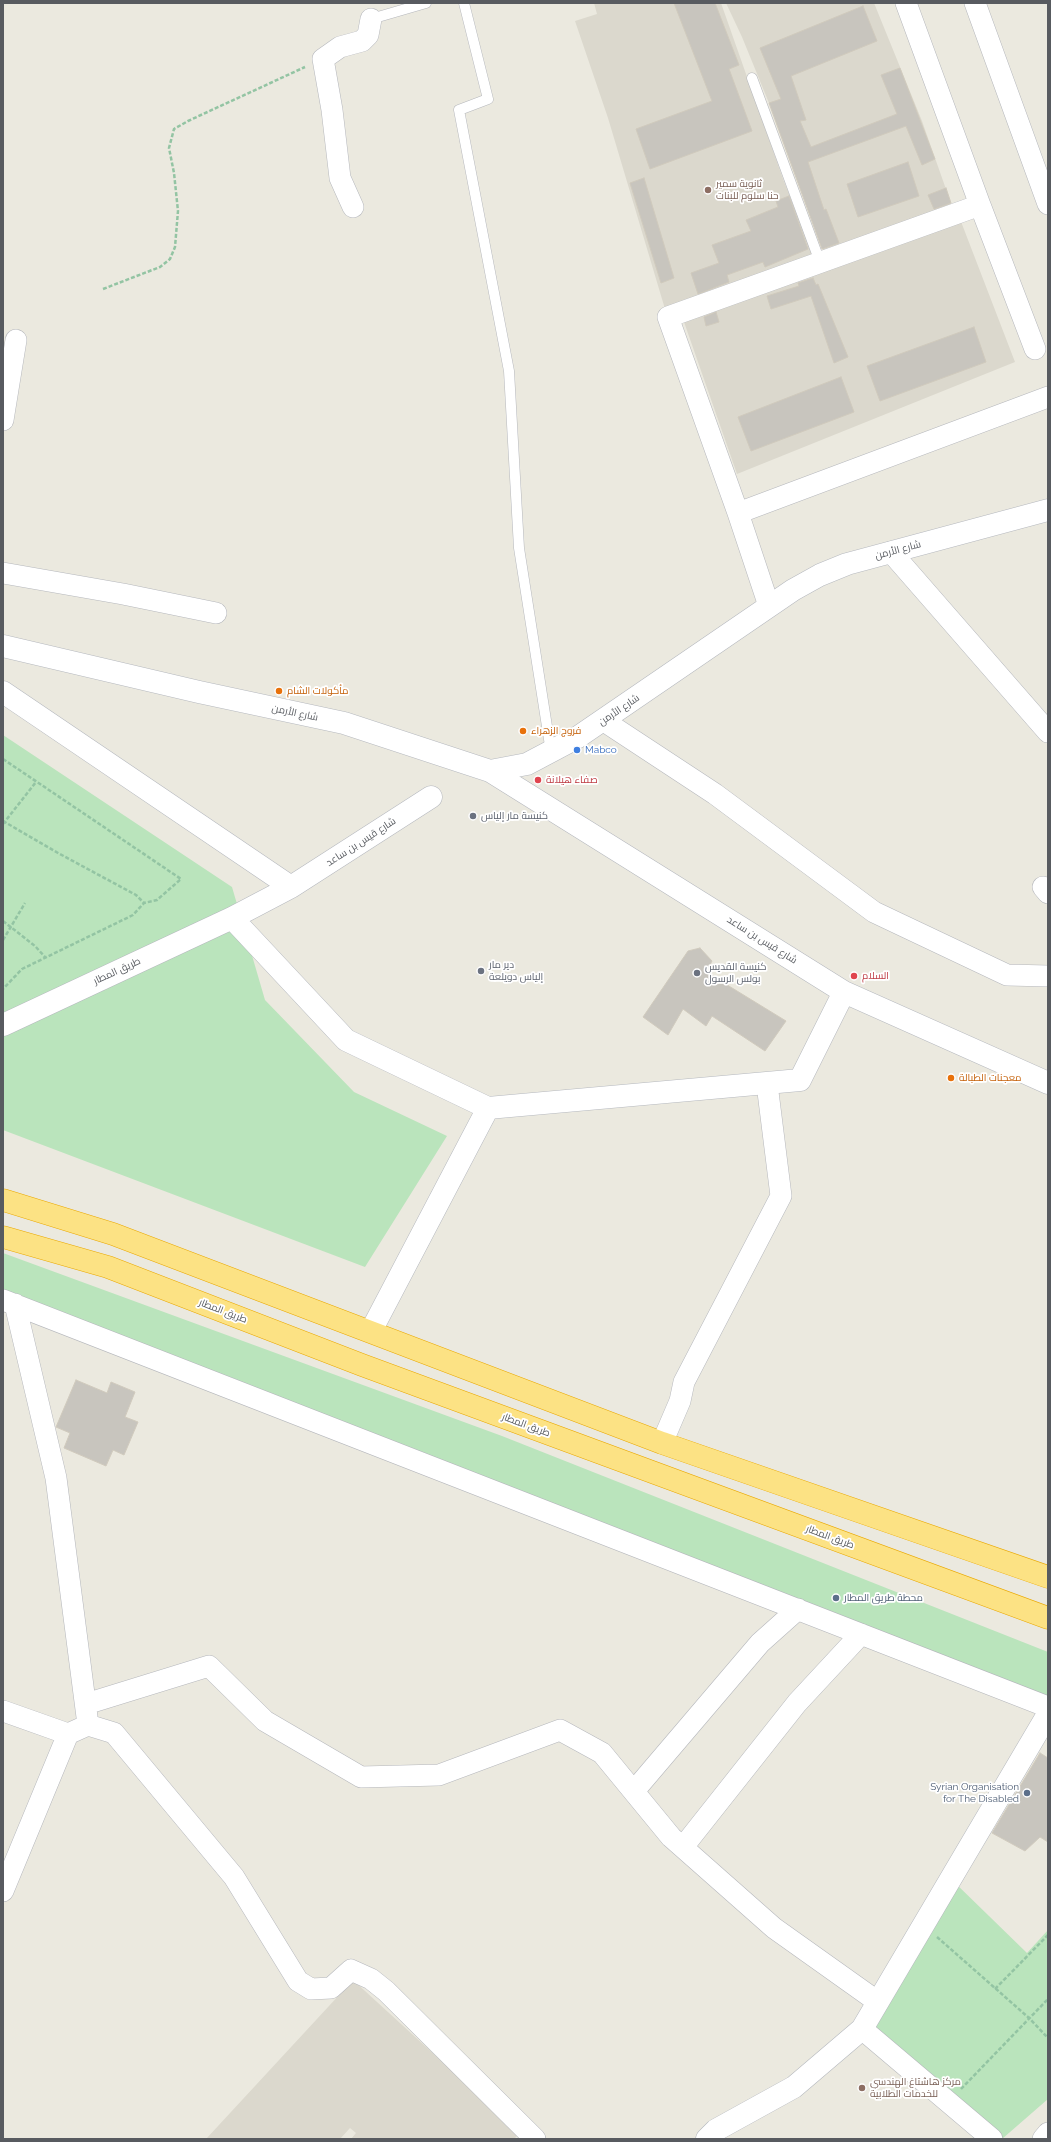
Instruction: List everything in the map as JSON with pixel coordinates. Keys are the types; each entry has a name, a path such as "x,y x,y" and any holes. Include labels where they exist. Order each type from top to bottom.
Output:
{"highway":[{"path":"3,1200 113,1234 662,1443 1048,1577"},
{"name":"طريق المطار","path":"3,1236 108,1267 362,1365 1048,1618"}],"main road":[{"name":"شارع الأرمن","path":"3,646 199,692 344,723 490,770 527,764 551,752 604,721 769,606 820,575 847,564 1048,510"},
{"path":"3,692 291,888"},
{"name":"شارع قيس بن ساعد","path":"490,770 844,992 1048,1082"},
{"name":"شارع قيس بن ساعد","path":"232,918 291,888 431,797"},
{"path":"232,918 346,1040 488,1108 800,1080 844,992"},
{"name":"طريق المطار","path":"3,1024 232,918"},
{"path":"371,1331 488,1108"},
{"path":"707,2139 716,2130 794,2087 862,2029 1048,1714"}],"street":[{"path":"906,3 980,205 1035,349"},
{"path":"975,3 1048,204"},
{"path":"353,206 340,178 332,110 323,59 340,48 362,41 368,35 371,19"},
{"path":"769,606 738,513 668,317 980,205"},
{"path":"3,420 16,340"},
{"path":"738,513 1048,397"},
{"path":"891,552 1048,732"},
{"path":"3,573 123,594 216,613"},
{"path":"604,721 715,794 874,912 1007,975 1048,976"},
{"path":"662,1443 680,1401 684,1382 781,1196 767,1084"},
{"path":"9,1302 1048,1707"},
{"path":"9,1302 56,1478 88,1725"},
{"path":"634,1791 760,1643 798,1609"},
{"path":"683,1847 797,1703 861,1634"},
{"path":"86,1704 209,1666 264,1720 361,1777 439,1775 560,1730 602,1753 671,1837 774,1928 878,2002"},
{"path":"3,1711 68,1734"},
{"path":"3,1891 68,1734 88,1725 114,1733 234,1877 298,1981 311,1989 330,1988 351,1970 371,1979 386,1991 535,2139"},
{"path":"862,2029 992,2139"},
{"path":"1043,2139 1048,2133"}],"lane":[{"path":"371,19 426,3"},
{"path":"464,3 488,100 459,110 509,371 519,548 551,752"},
{"path":"752,78 820,262"}],"path":[{"path":"103,289 147,274 160,267 170,259 175,247 178,211 174,173 169,148 174,129 188,121 323,59"},
{"path":"3,759 181,879 156,900 144,903 133,915 22,969 3,989"},
{"path":"36,782 4,822 136,895 144,903"},
{"path":"3,940 25,903"},
{"path":"3,921 45,957"},
{"path":"923,1925 1029,2018 1048,2038"},
{"path":"995,1989 1048,1935"},
{"path":"948,2102 1048,1999"}],"shaded area":[{"name":"ثانوية سمير حنا سلوم للبنات","path":"594,3 721,3 783,179 814,256 665,309 608,118 575,21 597,14"},
{"path":"726,3 874,3 922,121 954,212 826,258 769,103 742,37"},
{"path":"960,219 1015,362 737,474 683,319"},
{"path":"353,1980 520,2133 514,2139 351,2139 356,2133 350,2128 340,2139 206,2139"}],"green space":[{"path":"3,735 232,887 265,1000 354,1092 447,1136 365,1267 3,1130"},
{"path":"3,1253 502,1436 1048,1652 1048,1707 3,1300"},
{"path":"951,1879 1027,1953 1048,1930 1048,2099 1002,2139 992,2139 862,2029"}],"building":[{"path":"674,3 715,3 739,65 729,69 752,131 650,169 636,129 712,101"},
{"path":"863,6 877,41 791,76 806,120 800,121 811,147 897,114 881,75 900,68 935,159 922,165 906,126 808,162 824,210 826,209 839,243 822,249 769,103 781,99 760,48"},
{"path":"908,162 919,196 858,217 847,184"},
{"path":"644,178 674,278 661,283 630,183"},
{"path":"946,188 951,203 934,209 928,195"},
{"path":"789,196 808,249 765,267 763,262 727,275 729,282 698,294 691,273 719,263 712,245 751,231 746,220 778,207 776,201"},
{"path":"813,278 816,285 818,284 848,357 834,363 811,296 771,309 767,296 799,286 798,283"},
{"path":"716,312 719,322 706,326 704,317"},
{"path":"974,327 986,362 880,401 867,366"},
{"path":"841,377 854,412 751,451 738,417"},
{"path":"700,948 712,961 706,972 786,1021 765,1051 712,1016 706,1026 683,1009 668,1035 643,1017 688,951"},
{"path":"76,1380 107,1393 111,1382 135,1392 125,1417 138,1422 124,1455 113,1450 106,1466 64,1448 70,1433 56,1427"},
{"name":"Syrian Organisation for The Disabled","path":"1040,1753 1048,1758 1048,1842 1040,1837 1025,1851 992,1833"}],"place":[{"name":"ثانوية سمير حنا سلوم للبنات","path":"708,190"},
{"name":"مأكولات الشام","path":"279,691"},
{"name":"فروج الزهراء","path":"523,731"},
{"name":"Mabco","path":"577,750"},
{"name":"صفاء هيلانة","path":"538,780"},
{"name":"كنيسة مار إلياس","path":"473,816"},
{"name":"دير مار إلياس دويلعة","path":"481,971"},
{"name":"كنيسة القديس بولس الرسول","path":"697,973"},
{"name":"السلام","path":"854,976"},
{"name":"معجنات الطبالة","path":"951,1078"},
{"name":"محطة طريق المطار","path":"836,1598"},
{"name":"Syrian Organisation for The Disabled","path":"1027,1793"},
{"name":"مركز هاشتاغ الهندسي للخدمات الطلابية","path":"862,2088"}]}
